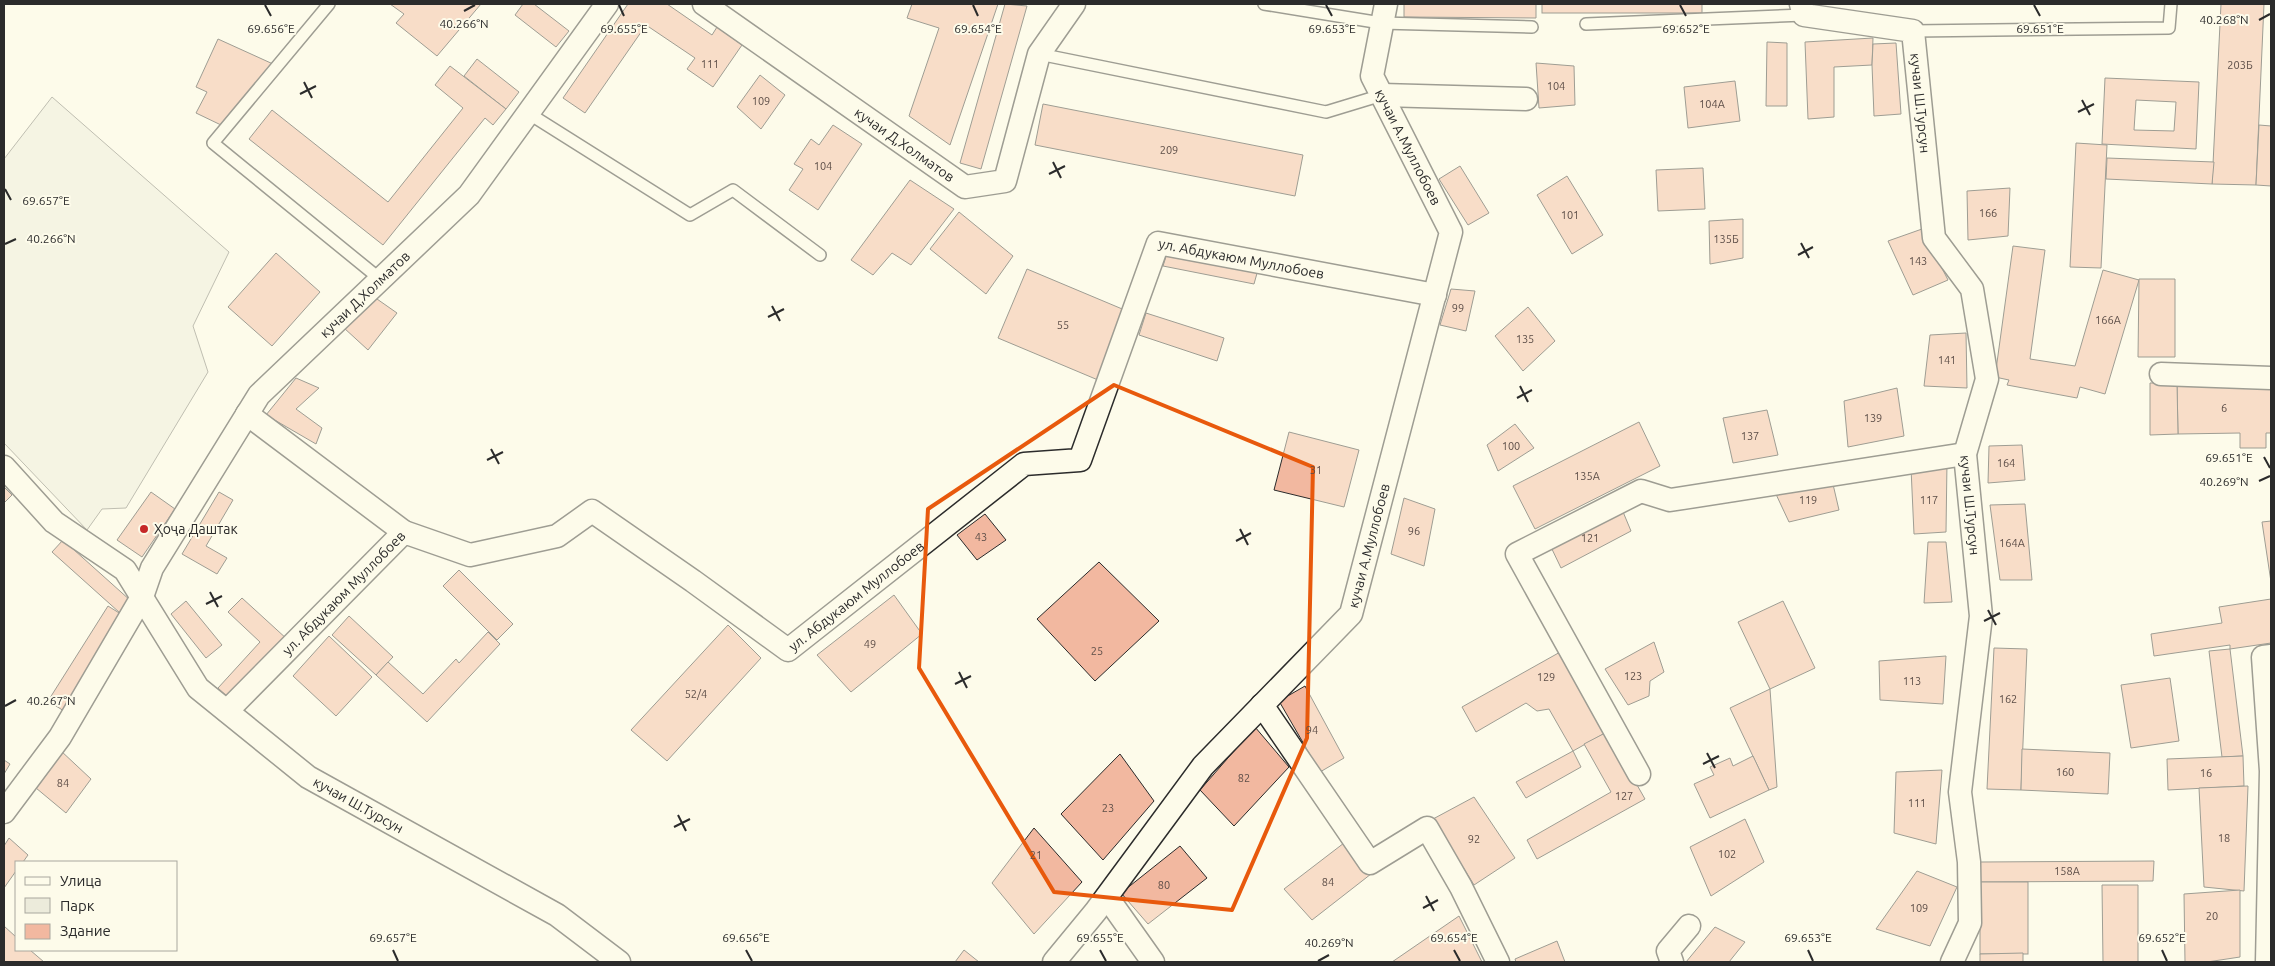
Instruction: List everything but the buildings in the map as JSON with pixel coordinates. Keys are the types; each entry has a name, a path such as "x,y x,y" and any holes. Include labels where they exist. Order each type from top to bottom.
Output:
{"street":[{"name":"кучаи Д,Холматов","path":"4,812 60,737 142,597 152,568 259,395 469,195 607,4"},
{"name":"кучаи Д,Холматов","path":"704,4 965,187 1005,181 1039,54"},
{"path":"1039,54 1074,4"},
{"path":"1802,9 1913,31"},
{"path":"1384,14 1377,86 1526,99"},
{"name":"кучаи Ш.Турсун","path":"1913,31 1934,238 1972,289 1987,379 1965,454 1981,616 1960,792 1969,862 1970,923 1952,962"},
{"name":"кучаи А.Муллобоев","path":"1054,962 1107,897 1203,766 1351,614 1451,232 1377,86"},
{"name":"ул. Абдукаюм Муллобоев","path":"227,711 404,532 470,555 557,536 592,511 788,650 1024,464 1080,460 1158,243 1434,295"},
{"path":"2161,374 2271,378"},
{"path":"247,414 404,532"},
{"path":"1639,774 1517,554 1641,490 1670,500 1965,454"},
{"path":"4,467 54,522 125,570 142,597"},
{"name":"кучаи Ш.Турсун","path":"142,597 198,688 308,777 557,914 619,962"},
{"path":"2267,962 2271,771 2263,657 2271,656"},
{"path":"1262,705 1370,863 1427,828 1461,888 1498,962"},
{"path":"1107,897 1153,962"},
{"path":"1672,962 1668,951 1689,926"}],"lane":[{"path":"329,4 213,143 380,279"},
{"path":"1264,4 1532,27"},
{"path":"1913,31 2169,28 2171,4"},
{"path":"1586,24 1802,9"},
{"path":"1039,54 1326,112 1377,86"},
{"path":"528,113 690,215 733,190 820,255"}],"highlighted area":[{"path":"1114,385 1313,467 1307,738 1232,910 1054,892 919,668 928,509"}],"green space":[{"path":"52,97 229,252 193,326 208,372 126,508 102,509 87,530 4,443 4,159"}],"place":[{"name":"Ҳоҷа Даштак","path":"144,529"}]}
